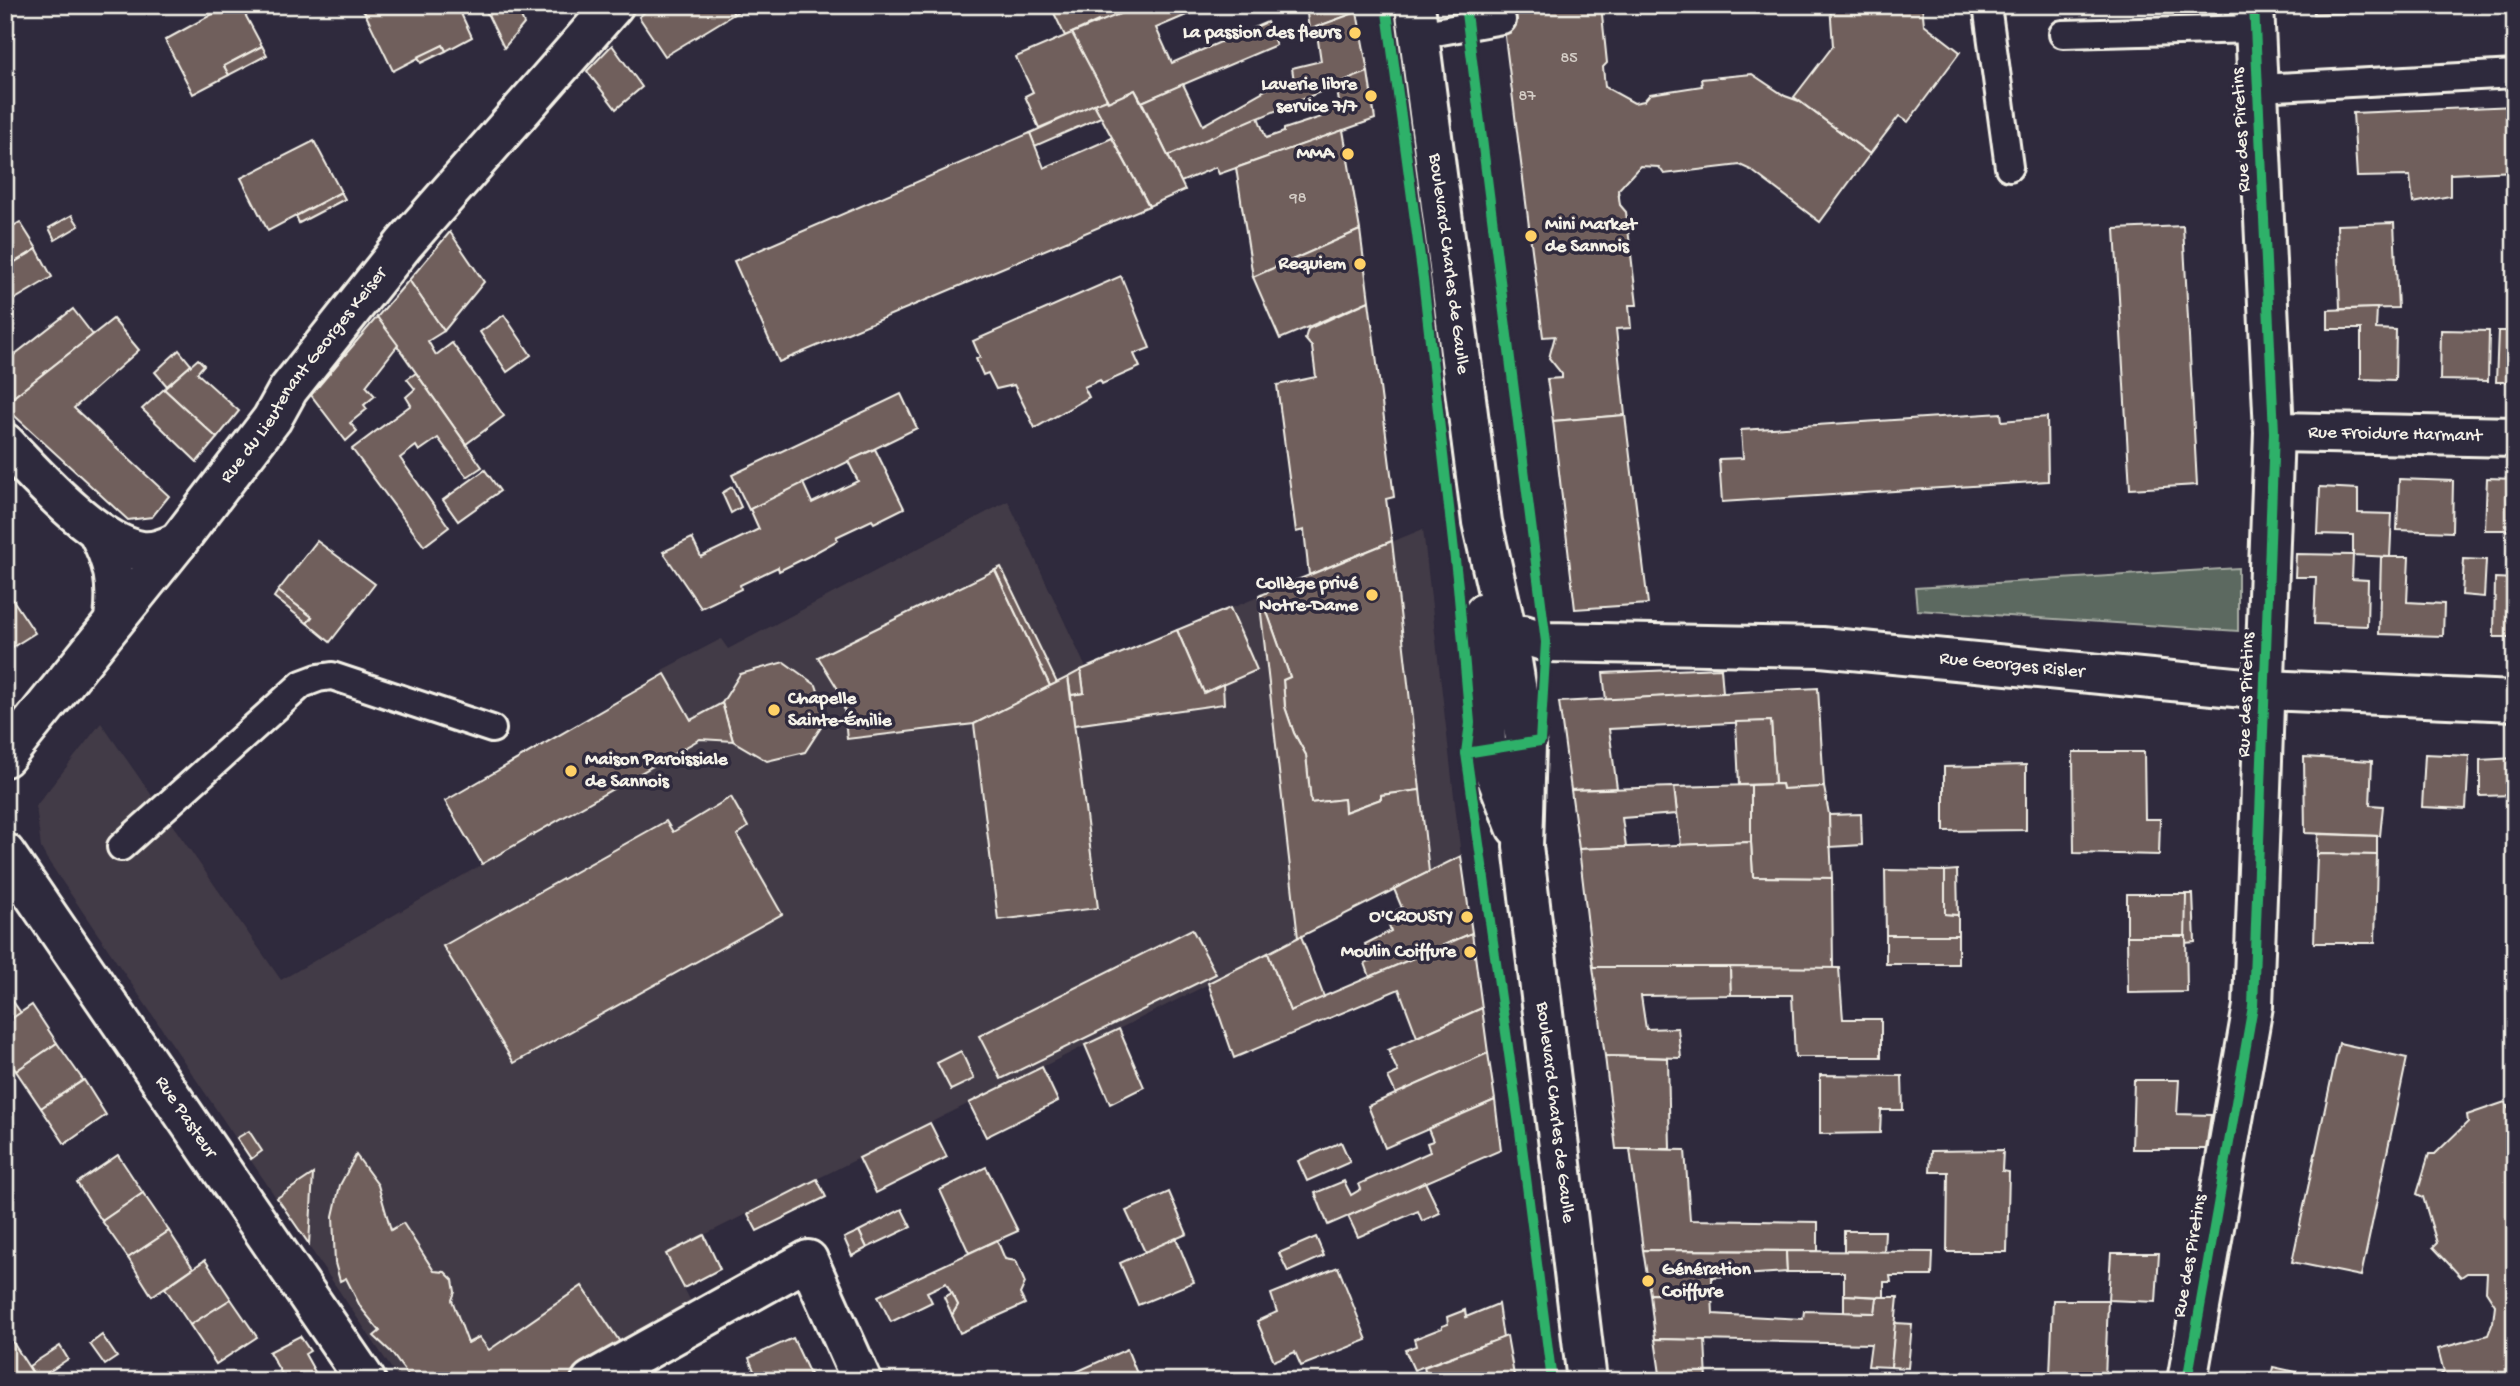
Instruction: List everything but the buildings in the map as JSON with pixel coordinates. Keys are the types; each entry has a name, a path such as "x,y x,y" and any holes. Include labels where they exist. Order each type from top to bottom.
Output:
{"street":[{"name":"Rue du Lieutenant Georges Keiser","path":"5,757 178,542 272,419 288,390 404,244 614,5"},
{"name":"Rue des Piretins","path":"2187,1381 2253,1006 2274,432 2255,17"},
{"name":"Boulevard Charles de Gaulle","path":"1417,20 1482,522 1508,637 1526,745 1523,846 1587,1381"},
{"name":"Rue Froidure Harmant","path":"2274,432 2515,437"},
{"path":"5,443 98,532 112,541 145,552 178,542"},
{"name":"Boulevard Charles de Gaulle","path":"1482,522 1486,751 1523,846"},
{"path":"98,532 110,556 116,579 114,620"},
{"name":"Rue Georges Risler","path":"1508,637 1524,635 1546,642 1821,648 2265,690 2515,701"},
{"name":"Rue Pasteur","path":"5,853 366,1381"},
{"path":"591,1381 808,1260 862,1381"}],"lane":[{"path":"1987,5 2009,167"},
{"path":"2063,34 2255,17"},
{"path":"1417,20 1502,20"},
{"path":"2258,88 2515,74"},
{"path":"121,847 302,684 318,678 332,676 492,729"}],"shaded area":[{"path":"1008,501 1086,668 1423,529 1461,856 666,1254 695,1309 565,1381 400,1381 47,859 41,848 36,806 101,723 281,980 700,739 662,670 721,639 728,649"},
{"path":"2238,568 2238,631 1917,610 1915,588"}],"cycle path":[{"path":"1386,5 1423,279 1458,586 1470,723 1466,753 1520,1131 1552,1381"},
{"path":"1465,5 1546,642 1540,741 1466,753"},
{"path":"2187,1381 2253,1006 2274,432 2254,5"}],"place":[{"name":"La passion des fleurs","path":"1355,33"},
{"name":"Laverie libre service 7/7","path":"1371,96"},
{"name":"MMA","path":"1348,154"},
{"name":"Mini Market de Sannois","path":"1531,236"},
{"name":"Requiem","path":"1360,264"},
{"name":"Collège privé Notre-Dame","path":"1372,595"},
{"name":"Chapelle Sainte-Émilie","path":"774,710"},
{"name":"Maison Paroissiale de Sannois","path":"571,771"},
{"name":"O'CROUSTY","path":"1467,917"},
{"name":"Moulin Coiffure","path":"1470,952"},
{"name":"Génération Coiffure","path":"1648,1281"}]}
